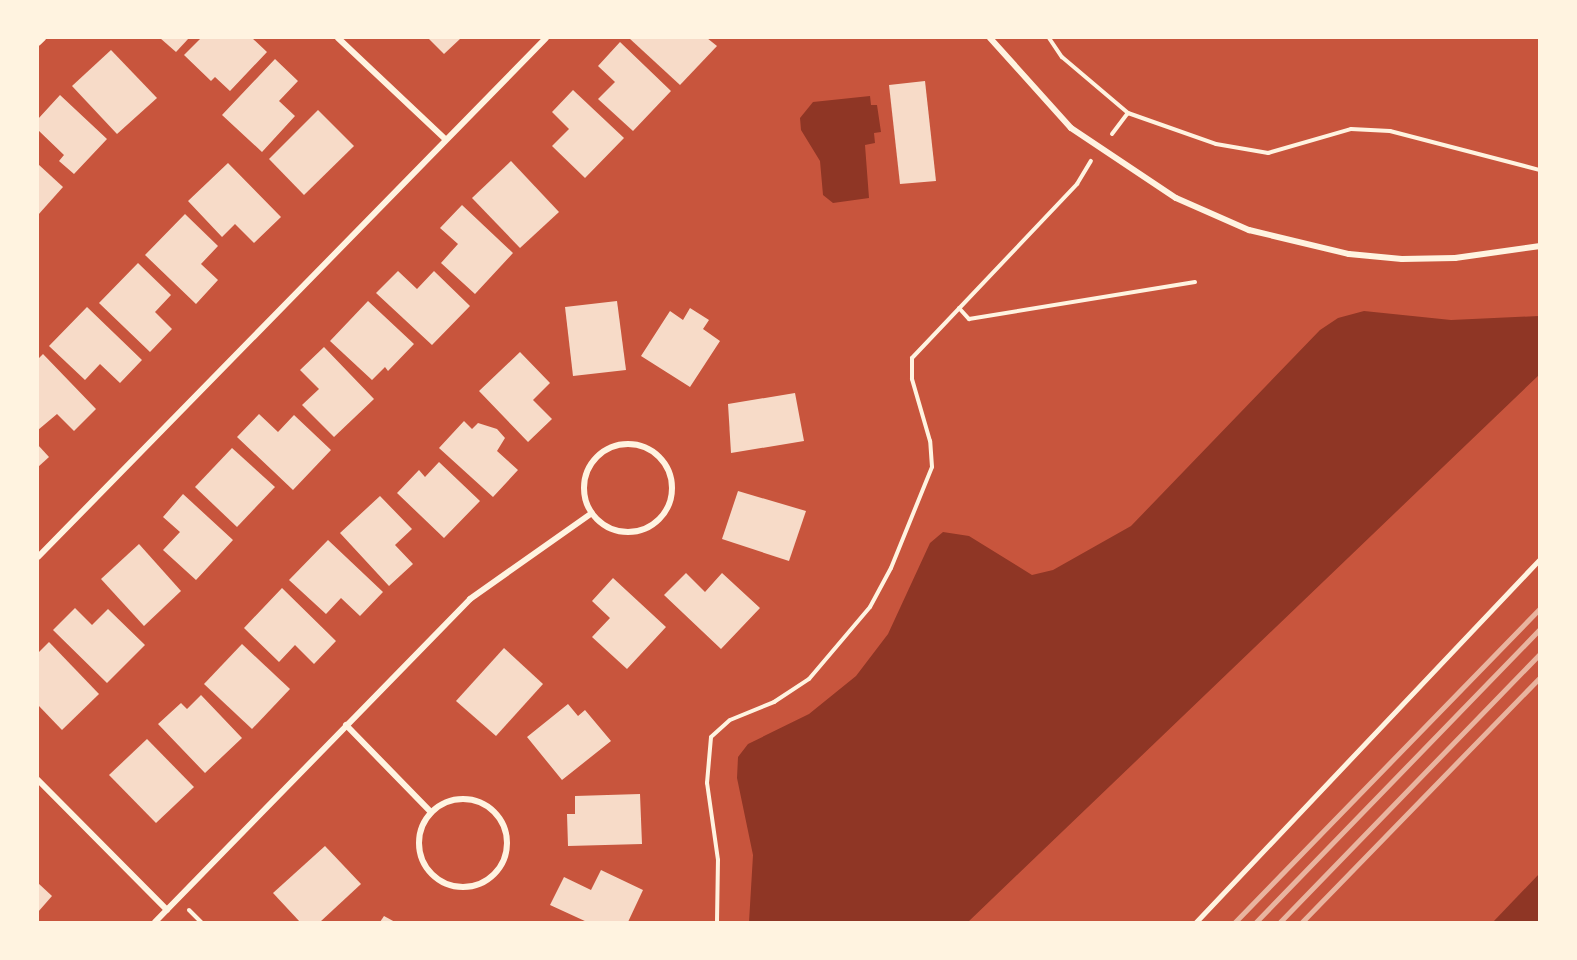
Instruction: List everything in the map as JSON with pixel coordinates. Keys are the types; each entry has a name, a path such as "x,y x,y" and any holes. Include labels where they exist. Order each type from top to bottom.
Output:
{"street":[{"path":"38,43 42,38"},
{"path":"338,38 446,139"},
{"path":"38,557 546,38"},
{"path":"990,38 1068,126 1176,198 1249,230 1298,244 1402,259 1465,257 1539,246"},
{"path":"619,445 636,445 652,451 664,463 671,479 672,496 666,512 654,524 638,531 620,531 604,525 592,513 585,497 584,480 591,464 603,452 619,445"},
{"path":"155,922 470,599 592,513"},
{"path":"346,725 431,812"},
{"path":"38,780 167,910"},
{"path":"462,799 479,802 494,812 504,826 507,842 504,859 495,874 481,884 464,887 447,884 432,875 422,861 419,844 422,827 431,812 446,803 462,799"}],"lane":[{"path":"1196,922 1539,559"}],"path":[{"path":"1049,38 1062,57 1128,113 1243,151 1289,150 1351,129 1368,129 1419,136 1501,162 1539,170"},
{"path":"717,922 720,886 707,783 711,737 730,720 774,702 809,679 870,607 891,568 932,467 930,441 912,379 912,358 1077,184 1128,113"},
{"path":"958,308 969,319 1195,282"}],"shaded area":[{"path":"870,96 871,105 877,105 881,132 874,133 875,143 865,145 869,198 833,203 823,195 820,161 801,130 800,118 813,102"},
{"path":"1364,311 1451,320 1539,316 1539,375 968,922 749,922 753,855 737,778 738,757 748,744 809,714 856,676 888,634 930,543 943,532 969,536 1032,575 1053,570 1131,526 1320,330 1338,318"},
{"path":"1539,874 1539,922 1493,922"}],"building":[{"path":"160,38 189,38 176,52"},
{"path":"201,38 252,38 267,52 230,91 215,77 211,81 184,55"},
{"path":"428,38 461,38 444,54"},
{"path":"629,38 707,38 717,46 680,85"},
{"path":"620,42 671,91 633,131 598,99 615,82 598,66"},
{"path":"111,50 157,98 117,134 72,86"},
{"path":"275,59 298,81 279,101 295,116 262,152 222,115"},
{"path":"925,81 936,181 900,184 889,85"},
{"path":"573,90 624,138 585,178 552,146 569,129 552,112"},
{"path":"60,95 107,139 74,174 59,161 64,155 38,130 38,119"},
{"path":"318,110 354,146 304,195 269,159"},
{"path":"511,161 559,212 520,248 472,198"},
{"path":"228,163 281,217 254,243 235,224 222,237 188,201"},
{"path":"38,164 63,187 38,215"},
{"path":"462,205 513,253 475,294 441,263 458,244 440,228"},
{"path":"185,214 218,246 201,264 218,280 196,304 145,255"},
{"path":"138,263 171,295 155,312 172,329 150,352 99,303"},
{"path":"398,271 417,289 434,271 470,306 432,345 376,293"},
{"path":"368,301 414,344 388,371 385,367 372,380 330,341"},
{"path":"617,301 626,370 573,376 565,307"},
{"path":"87,307 142,360 120,383 100,364 85,380 49,346"},
{"path":"690,308 709,320 703,329 720,341 690,387 641,356 670,311 683,320"},
{"path":"324,347 374,399 334,437 302,405 319,389 300,370"},
{"path":"520,352 550,383 533,400 552,419 528,442 479,391"},
{"path":"43,354 96,409 74,431 57,414 38,430 38,359"},
{"path":"795,393 804,441 731,453 728,404"},
{"path":"259,414 278,432 294,415 331,450 293,490 237,437"},
{"path":"464,421 472,429 478,423 497,429 505,438 497,451 518,470 493,497 439,448"},
{"path":"38,445 49,457 38,467"},
{"path":"232,448 275,487 237,527 195,487"},
{"path":"439,462 480,501 444,538 397,493 419,470 425,477"},
{"path":"738,491 806,511 789,561 722,539"},
{"path":"183,494 233,540 196,580 163,550 180,532 163,517"},
{"path":"380,496 412,529 395,545 413,564 389,586 340,533"},
{"path":"328,540 383,592 360,616 341,598 326,614 289,580"},
{"path":"139,544 181,591 144,626 101,579"},
{"path":"686,573 705,592 722,573 760,608 721,649 664,595"},
{"path":"613,578 666,627 627,669 592,637 610,618 592,601"},
{"path":"282,588 336,641 314,664 295,645 279,662 244,628"},
{"path":"75,608 92,625 108,609 145,645 107,683 53,630"},
{"path":"49,642 99,694 62,730 38,705 38,653"},
{"path":"242,644 290,689 252,729 204,684"},
{"path":"504,648 543,684 496,736 456,701"},
{"path":"201,695 242,738 205,773 158,724 181,703 187,709"},
{"path":"568,704 578,716 585,710 611,741 562,780 527,737"},
{"path":"147,739 194,787 156,823 109,775"},
{"path":"640,794 642,844 568,846 567,814 575,814 575,796"},
{"path":"325,846 361,884 320,922 300,922 273,893"},
{"path":"601,870 643,890 628,922 587,922 550,905 564,877 591,890"},
{"path":"38,883 52,896 38,912"},
{"path":"384,916 395,922 380,922"}],"railway":[{"path":"1235,922 1540,608"},
{"path":"1256,922 1540,629"},
{"path":"1280,922 1540,654"},
{"path":"1302,922 1540,677"}]}
